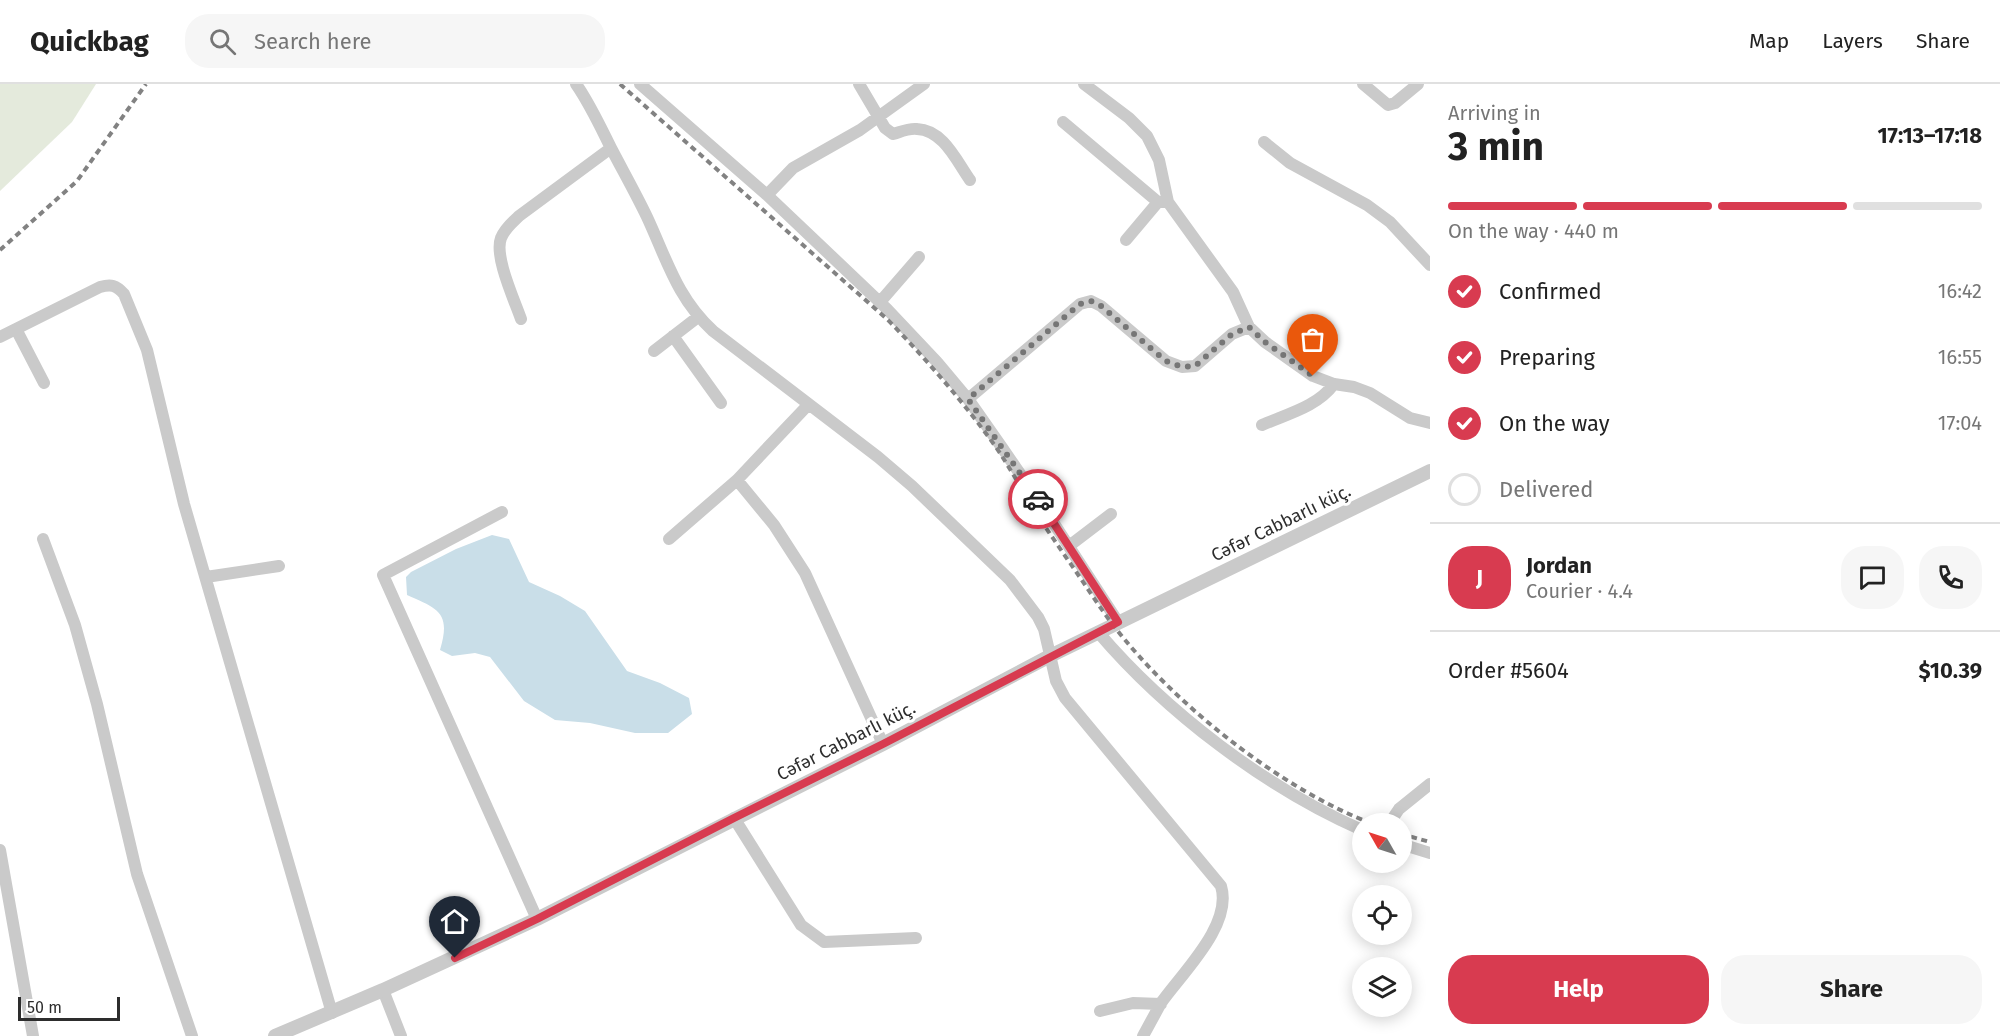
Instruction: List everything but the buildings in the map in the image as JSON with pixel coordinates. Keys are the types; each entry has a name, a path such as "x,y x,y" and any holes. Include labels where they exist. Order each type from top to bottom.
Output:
{"street":[{"path":"576,84 584,95 646,216 670,271 687,303 698,317 808,405 878,457 912,486 1010,580 1038,617 1044,629 1056,681 1065,698 1221,886 1224,897 1221,915 1204,946 1161,1004 1143,1036"},
{"path":"640,84 767,195 880,302 937,362 968,399 1118,622"},
{"path":"859,84 885,129 893,134 915,128 931,131 942,140 970,180"},
{"path":"767,195 794,168 861,130 924,84"},
{"path":"1084,84 1129,118 1147,136 1159,160 1163,202 1126,240"},
{"path":"1363,84 1388,105 1395,103 1418,84"},
{"path":"1063,122 1163,202 1233,292 1249,327 1265,342 1313,376 1370,393 1410,418 1430,423"},
{"path":"1264,142 1290,163 1367,205 1390,222 1430,265"},
{"path":"520,319 499,254 500,240 506,229 519,216 611,148"},
{"path":"880,302 919,257"},
{"path":"0,337 100,287 111,284 118,287 124,294 147,350 175,472 332,1012"},
{"path":"968,399 1080,304 1091,301 1101,306 1166,361 1182,367 1195,366 1232,334 1249,327"},
{"path":"654,351 698,317"},
{"path":"16,329 44,384"},
{"path":"673,336 721,403"},
{"path":"1262,425 1316,402 1334,384"},
{"path":"669,539 737,480 808,405"},
{"name":"Cəfər Cabbarlı küç.","path":"275,1036 383,990 537,919 883,744 1050,656 1430,471"},
{"path":"737,480 774,525 805,573 883,744"},
{"path":"502,512 383,575 537,919"},
{"path":"1069,546 1111,514"},
{"path":"44,538 78,636 105,735 137,874 192,1036"},
{"path":"206,578 279,566"},
{"path":"1098,633 1123,662 1218,743 1253,769 1318,809 1352,825"},
{"path":"1396,813 1430,784"},
{"path":"734,818 801,926 824,942 916,938"},
{"path":"1412,847 1430,853"},
{"path":"0,850 33,1036"},
{"path":"383,990 401,1036"},
{"path":"1100,1011 1133,1004 1161,1004"}],"shaded area":[{"path":"0,84 96,84 72,122 0,191"}],"water":[{"path":"492,535 509,539 529,582 560,596 585,611 627,671 660,683 689,698 692,714 668,733 635,733 590,723 555,720 524,701 490,657 475,653 452,656 440,650 443,620 440,614 427,604 407,595 406,577 411,572 456,549"}],"railway":[{"path":"0,250 77,181 146,84"},
{"path":"620,84 887,319 915,349 993,443 1045,526 1113,625 1166,684 1231,741 1266,766 1302,789 1352,815"},
{"path":"1412,837 1430,842"}],"way so far":[{"path":"1038,499 968,399 1080,304 1091,301 1101,306 1166,361 1182,367 1195,366 1232,334 1249,327 1265,342 1313,376"}],"route":[{"path":"455,958 883,744 1118,622 1038,499"}]}
